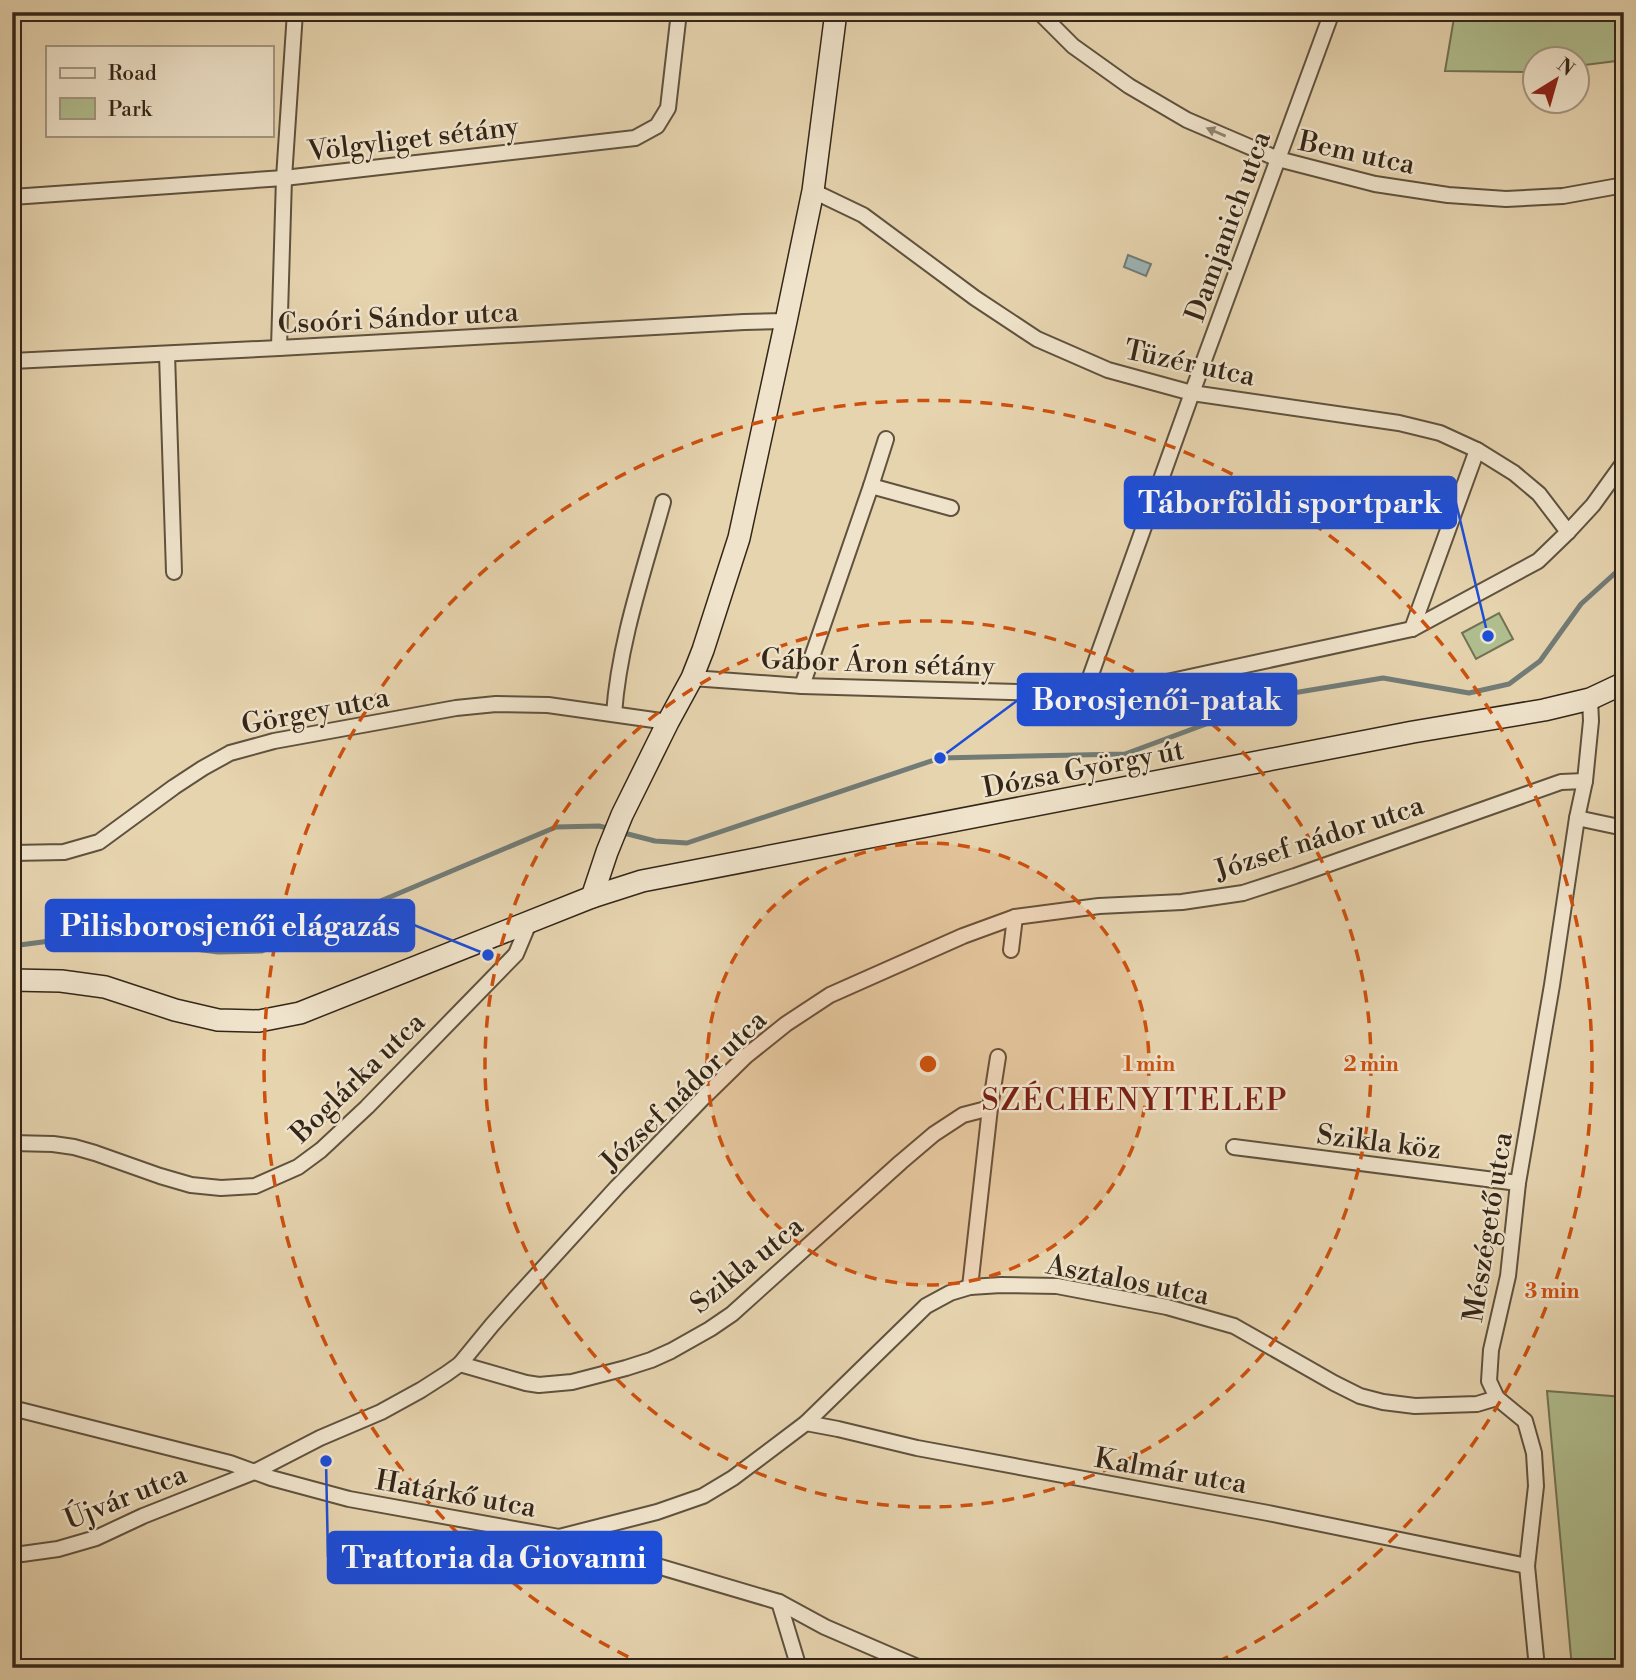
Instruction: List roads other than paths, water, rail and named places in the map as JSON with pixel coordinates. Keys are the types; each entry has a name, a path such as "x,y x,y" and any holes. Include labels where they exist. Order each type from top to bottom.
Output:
{"main road":[{"path":"592,897 622,816 692,678 739,538 813,191 836,12"},
{"name":"Dózsa György út","path":"12,980 61,981 104,987 175,1010 218,1020 259,1021 300,1013 592,897 642,881 1413,732 1544,710 1590,699 1624,683"}],"street":[{"path":"279,348 284,178 295,12"},
{"name":"Völgyliget sétány","path":"12,197 284,178 635,138 657,126 668,108 679,12"},
{"name":"Bem utca","path":"1039,12 1073,46 1129,86 1187,120 1278,159 1375,184 1460,196 1506,199 1563,196 1624,185"},
{"name":"Damjanich utca","path":"1084,694 1332,12"},
{"name":"Tüzér utca","path":"813,191 863,215 975,298 1037,339 1108,370 1192,393 1399,423 1440,433 1477,450 1514,473 1539,494 1568,532"},
{"name":"Csoóri Sándor utca","path":"12,361 786,321"},
{"path":"167,354 174,572"},
{"path":"802,685 886,439"},
{"path":"1412,629 1477,450"},
{"name":"Gábor Áron sétány","path":"692,678 802,685 1084,694 1153,685 1412,629 1538,561 1593,505 1624,462"},
{"path":"872,486 951,508"},
{"path":"614,714 616,688 629,628 663,502"},
{"path":"1585,781 1591,721 1590,699"},
{"name":"Görgey utca","path":"12,853 64,852 99,842 174,787 212,763 230,753 274,741 456,708 496,704 548,705 668,722"},
{"name":"Mészégető utca","path":"1497,1398 1489,1381 1491,1350 1507,1276 1518,1184 1585,781"},
{"name":"József nádor utca","path":"254,1472 320,1438 381,1412 460,1364 607,1198 703,1098 746,1056 786,1024 831,995 963,936 1015,917 1099,906 1182,902 1243,893 1561,782 1585,781"},
{"path":"1577,818 1624,828"},
{"path":"1011,950 1015,917"},
{"name":"Boglárka utca","path":"12,1143 74,1147 191,1185 221,1188 255,1186 298,1167 321,1150 367,1107 516,954 529,923"},
{"path":"970,1287 998,1057"},
{"name":"Szikla utca","path":"460,1364 539,1385 572,1382 626,1368 671,1351 732,1314 934,1134 963,1115 990,1108"},
{"name":"Szikla köz","path":"1234,1147 1518,1184"},
{"name":"Asztalos utca","path":"559,1537 657,1512 703,1496 733,1478 806,1423 926,1306 950,1293 970,1287 1057,1286 1167,1307 1234,1326 1334,1384 1360,1396 1383,1402 1415,1406 1451,1406 1477,1404 1497,1398"},
{"path":"1497,1398 1525,1421 1534,1453 1536,1486 1527,1566 1537,1668"},
{"name":"Határkő utca","path":"12,1408 230,1463 271,1478 349,1499 559,1537 779,1602 825,1628 920,1668"},
{"name":"Kalmár utca","path":"806,1423 917,1448 1268,1513 1527,1566"},
{"name":"Újvár utca","path":"12,1554 58,1549 96,1538 143,1516 254,1472"},
{"path":"779,1602 799,1668"}],"water":[{"path":"1128,255 1151,264 1146,276 1124,267"}],"waterway":[{"path":"620,832 655,841 687,843 940,758 1125,754 1287,694 1383,678 1469,693 1509,684 1540,661 1581,604 1624,565"},
{"path":"12,946 65,939 157,944 218,952 262,951 556,827 599,826 611,829"}],"place":[{"name":"Táborföldi sportpark","path":"1488,636"},
{"name":"Borosjenői-patak","path":"940,758"},
{"name":"Pilisborosjenői elágazás","path":"488,955"},
{"name":"Trattoria da Giovanni","path":"326,1461"}],"district":[{"name":"SZÉCHENYITELEP","path":"1135,1100"}]}
